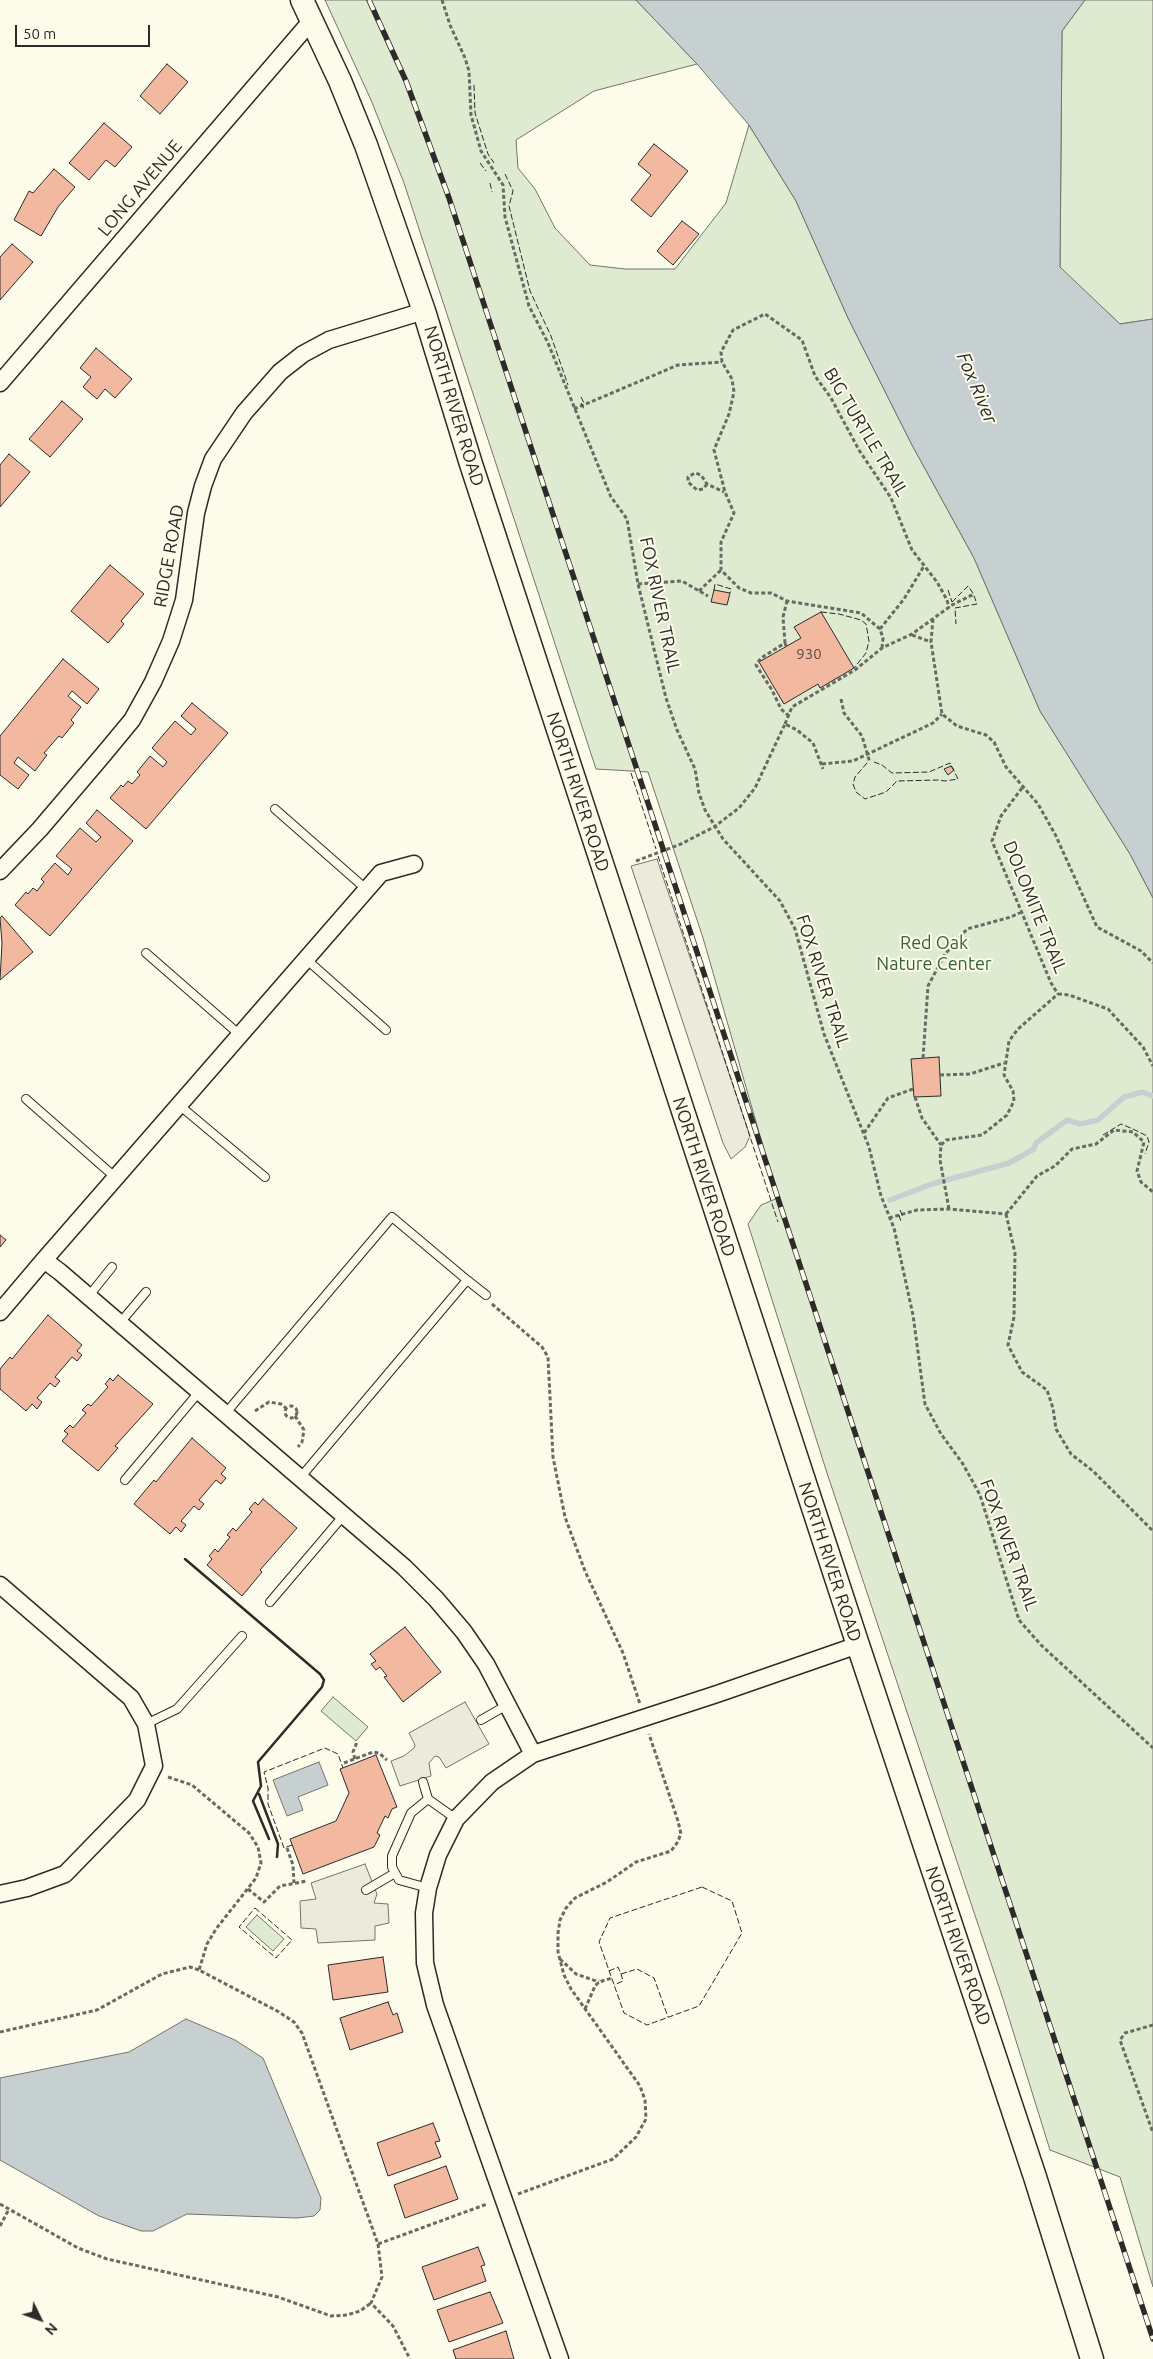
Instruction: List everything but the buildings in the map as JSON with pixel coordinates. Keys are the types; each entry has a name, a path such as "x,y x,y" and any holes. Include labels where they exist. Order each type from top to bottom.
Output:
{"main road":[{"name":"NORTH RIVER ROAD","path":"302,0 366,145 424,311 474,473 858,1645 1026,2150 1092,2359"}],"street":[{"name":"LONG AVENUE","path":"0,383 312,20"},
{"name":"RIDGE ROAD","path":"0,871 40,829 132,720 153,682 171,641 184,600 196,513 203,486 214,459 244,414 280,372 302,354 329,340 424,311"},
{"path":"0,1312 366,889 381,873 414,864"},
{"path":"44,1260 404,1566 464,1632 486,1664 533,1754"},
{"path":"0,1584 130,1698 146,1724 154,1766 137,1800 65,1874 27,1888 0,1894"},
{"path":"560,2359 435,2005 424,1963 424,1913 428,1888 438,1855 456,1819 492,1782 533,1754 717,1694 858,1645"}],"lane":[{"path":"274,809 366,889"},
{"path":"146,953 240,1035"},
{"path":"306,959 386,1030"},
{"path":"26,1099 116,1178"},
{"path":"179,1105 265,1177"},
{"path":"225,1414 392,1217 486,1295"},
{"path":"88,1297 112,1267"},
{"path":"300,1478 467,1280"},
{"path":"119,1324 146,1292"},
{"path":"125,1480 200,1392"},
{"path":"270,1602 344,1515"},
{"path":"146,1724 177,1709 242,1636"},
{"path":"481,1720 507,1705"},
{"path":"423,1782 428,1799 456,1819"},
{"path":"428,1799 411,1813 392,1856 392,1867 400,1880 428,1888"},
{"path":"366,1890 395,1873"}],"path":[{"name":"FOX RIVER TRAIL","path":"442,0 469,71 471,116 481,151 503,185 506,217 523,287 611,497 627,519 638,584 670,714 695,769 699,794 714,827 780,900 795,929 824,1034 863,1133 881,1196 894,1228 913,1315 924,1404 941,1434 963,1464 980,1495 1019,1620 1041,1645 1153,1748"},
{"name":"BIG TURTLE TRAIL","path":"722,362 721,352 733,330 765,314 802,340 815,376 831,398 859,450 891,498 909,544 924,566"},
{"path":"574,409 671,367 722,362 732,379 734,392 729,414 714,450 725,492 734,513 721,542 721,570 739,588 751,593 771,593 787,601 860,613 880,629 884,638 882,648"},
{"path":"707,484 703,489 697,490 688,482 688,477 695,473 701,475 707,484 725,492"},
{"path":"880,629 904,599 924,566 937,582 947,600 948,608"},
{"path":"699,591 721,570"},
{"path":"638,584 682,581 708,596"},
{"path":"636,861 681,844 714,827 739,808 750,795 792,708 855,670 882,648 912,634 952,605 974,594"},
{"path":"787,601 783,617 785,645 761,658 756,665 772,690 781,709 789,716"},
{"path":"933,619 931,642 942,714 957,726 986,735 999,749 1006,768 1038,804 1055,834 1097,927 1141,951 1153,963"},
{"path":"912,634 931,642"},
{"path":"809,689 813,695"},
{"path":"841,699 848,721 862,736 870,763"},
{"path":"822,764 846,763 868,754 933,723 942,714"},
{"path":"784,724 808,738 818,748 823,769"},
{"name":"DOLOMITE TRAIL","path":"1022,788 1001,816 992,841 1051,983 1058,994 1069,995 1108,1009 1142,1047 1153,1066"},
{"path":"923,1058 928,986 945,954 968,929 1011,917 1021,912"},
{"path":"941,1145 946,1140 982,1136 1007,1115 1014,1101 1013,1091 1004,1075 1009,1040 1058,994"},
{"path":"940,1074 970,1074 1005,1063"},
{"path":"863,1133 888,1098 913,1089"},
{"path":"915,1097 922,1118 941,1145 940,1160 949,1209"},
{"path":"1006,1214 1037,1176 1056,1166 1072,1149 1096,1144 1114,1130 1133,1132 1144,1142 1137,1171 1141,1182 1153,1192"},
{"path":"889,1218 917,1210 949,1209 1006,1214"},
{"path":"1006,1214 1015,1253 1014,1317 1008,1345 1022,1372 1048,1390 1056,1429 1071,1454 1093,1471 1153,1531"},
{"path":"486,1295 490,1302 542,1347 548,1357 553,1457 565,1518 585,1571 623,1653 640,1704"},
{"path":"255,1411 270,1402 280,1404 286,1408 290,1406 295,1408 296,1416 304,1430 302,1442 298,1448"},
{"path":"286,1408 285,1413 287,1417 296,1416"},
{"path":"515,2195 613,2159 625,2149 643,2128 646,2118 640,2086 571,1989 560,1959 558,1933 560,1920 566,1908 575,1898 607,1882 636,1862 671,1851 681,1834 648,1730"},
{"path":"355,1759 353,1752 358,1742"},
{"path":"344,1763 373,1752 379,1753 387,1760"},
{"path":"150,1773 192,1785 249,1833 258,1847 261,1863 256,1878 216,1929 207,1944 199,1970"},
{"path":"287,1848 293,1865 294,1883"},
{"path":"248,1889 264,1902 280,1886 308,1881"},
{"path":"560,1959 576,1974 599,1982"},
{"path":"0,2032 98,2010 162,1974 190,1966 279,2012 294,2022 302,2033 378,2244 382,2277 371,2303 360,2311 347,2315 331,2316 278,2297 107,2259 78,2248 0,2204"},
{"path":"585,2009 590,1993 599,1982 612,1978"},
{"path":"1153,2025 1125,2033 1120,2040 1153,2133"},
{"path":"378,2244 492,2203"},
{"path":"0,2226 9,2209"},
{"path":"371,2303 393,2326 410,2359"}],"green space":[{"name":"Red Oak Nature Center","path":"325,0 636,0 697,64 594,91 516,140 518,168 535,189 555,228 590,265 625,269 675,269 726,203 749,125 796,201 848,318 912,445 974,558 1040,711 1130,854 1153,898 1153,2287 1120,2177 1050,2150 1003,1999 827,1473 748,1224 761,1205 778,1198 703,938 648,772 596,769 404,183 371,100"},
{"path":"1085,0 1153,0 1153,319 1120,324 1060,268 1062,31"},
{"path":"333,1697 368,1727 356,1741 321,1711"},
{"path":"257,1915 284,1939 273,1951 246,1927"}],"shaded area":[{"path":"657,859 750,1136 745,1147 731,1159 723,1143 631,866"},
{"path":"465,1702 489,1744 446,1768 439,1757 435,1756 429,1763 431,1776 400,1786 391,1761 404,1756 414,1748 415,1745 409,1733"},
{"path":"365,1864 377,1894 374,1903 388,1904 389,1923 375,1926 375,1940 318,1943 316,1929 301,1928 300,1901 316,1899 311,1883"}],"water":[{"name":"Fox River","path":"636,0 1085,0 1062,31 1060,267 1120,324 1153,319 1153,898 1130,854 1040,711 974,558 912,445 848,318 796,201 749,125 697,64"},
{"path":"319,1762 328,1785 298,1797 303,1810 287,1816 273,1780"},
{"path":"186,2019 235,2040 263,2058 321,2198 320,2210 314,2216 297,2218 187,2214 153,2231 141,2231 99,2216 0,2160 0,2078 129,2052"}],"waterway":[{"path":"890,1200 932,1184 1009,1163 1034,1149 1036,1143 1067,1120 1080,1124 1098,1120 1124,1097 1142,1092 1153,1096"}],"railway":[{"path":"369,0 406,81 449,198 1153,2339"}],"fence":[{"path":"474,85 475,113 488,154 494,163"},
{"path":"480,163 486,171"},
{"path":"505,174 513,191 509,206 530,291 551,336 568,385"},
{"path":"490,183 492,192"},
{"path":"581,397 584,403"},
{"path":"581,403 584,409"},
{"path":"714,590 715,584 731,589 730,593"},
{"path":"952,602 968,586 977,604 955,608 956,624"},
{"path":"948,590 952,602"},
{"path":"821,612 839,614 861,620 866,624 869,641 866,653 854,668"},
{"path":"867,763 855,777 853,784 856,792 865,799 886,792 897,781 945,781 958,779 950,763 929,772 892,773 882,765 874,762"},
{"path":"631,773 656,849"},
{"path":"658,856 778,1222"},
{"path":"1103,1135 1121,1124 1133,1129 1147,1136 1149,1142 1145,1154"},
{"path":"900,1210 903,1217"},
{"path":"899,1215 901,1222"},
{"path":"292,1845 284,1848 268,1804 268,1788 264,1772 325,1748 338,1754 343,1768"},
{"path":"702,1887 732,1901 742,1933 699,2006 647,2025 624,2013 599,1942 610,1918 702,1887"},
{"path":"255,1908 292,1940 276,1958 239,1927 255,1908"},
{"path":"609,1971 618,1967 621,1974 623,1981 614,1985"},
{"path":"621,1974 637,1969 654,1978 668,2017"}],"wall":[{"path":"185,1559 320,1674 324,1680 322,1687 258,1762 261,1786 253,1801 269,1839"},
{"path":"259,1794 278,1844 277,1857"}]}
